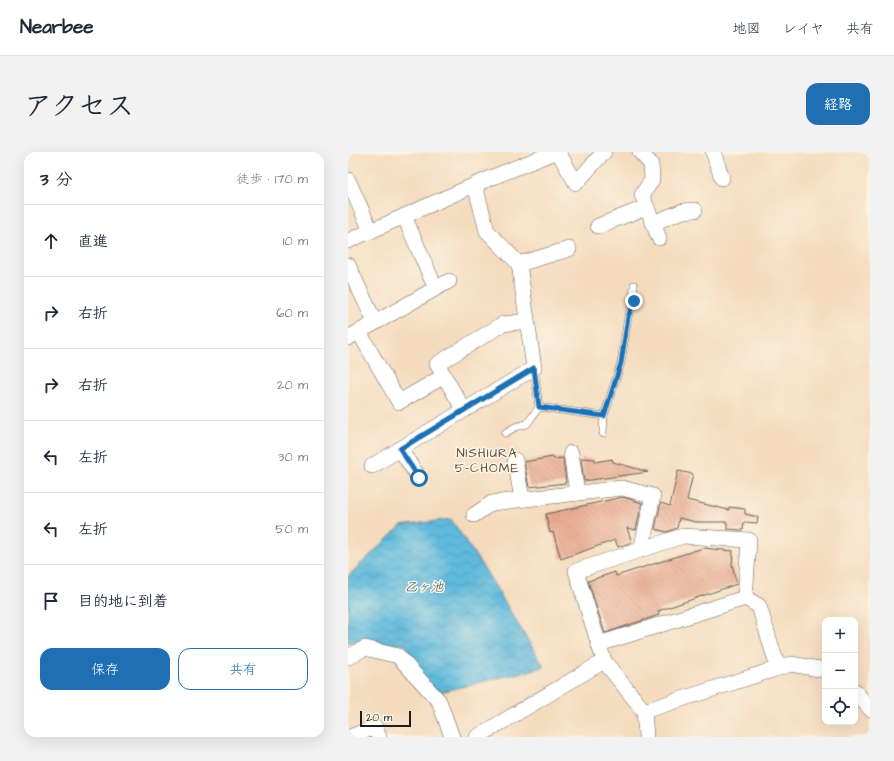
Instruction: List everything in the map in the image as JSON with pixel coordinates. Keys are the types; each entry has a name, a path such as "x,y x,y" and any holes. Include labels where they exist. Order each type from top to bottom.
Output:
{"street":[{"path":"348,241 475,185 555,152"},
{"path":"558,152 576,183 604,152"},
{"path":"640,152 651,164 652,180 642,195 659,238"},
{"path":"713,152 722,178"},
{"path":"348,180 371,231"},
{"path":"372,466 534,368 518,264 487,231 475,185"},
{"path":"598,226 647,207"},
{"path":"653,223 683,211 695,210"},
{"path":"404,216 432,280"},
{"path":"518,264 569,249"},
{"path":"348,265 371,314"},
{"path":"444,376 399,402 354,335 449,281"},
{"path":"464,410 437,364 503,324 527,321"},
{"path":"400,449 419,478"},
{"path":"571,453 577,493"},
{"path":"515,460 522,499"},
{"path":"474,515 492,503 622,488 653,496 641,550"},
{"path":"646,737 644,711 604,661 576,571 683,536 749,540 745,598"},
{"path":"599,644 745,598 759,606 778,668"},
{"path":"348,657 364,648 398,656 439,701 452,737"},
{"path":"477,737 604,661"},
{"path":"644,711 791,664 822,669"},
{"path":"858,695 870,709"},
{"path":"350,737 375,727 379,737"}],"lane":[{"path":"603,433 604,416 621,363 628,317 634,301 634,285"},
{"path":"505,432 515,427 527,424 539,407 534,368"},
{"path":"539,407 604,416"}],"water":[{"name":"乙ヶ池","path":"451,519 487,573 544,667 432,694 406,645 377,642 348,642 348,576 401,526"}],"building":[{"path":"553,457 554,459 563,458 566,483 529,487 524,462"},
{"path":"581,458 595,459 595,462 612,459 613,462 648,472 584,481"},
{"path":"678,471 693,474 687,500 729,510 729,507 745,509 745,514 758,517 757,523 744,522 743,530 727,529 727,522 696,522 679,518 677,528 667,532 655,529 661,503 670,506"},
{"path":"623,497 642,503 636,530 627,528 632,542 618,547 615,540 561,559 553,532 550,533 546,514"},
{"path":"703,548 733,551 732,565 737,584 658,611 659,615 605,633 588,581 615,572 616,576"}],"district":[{"name":"NISHIURA 5-CHOME","path":"487,460"}],"route":[{"path":"419,478 400,449 534,368 539,407 604,416 621,363 628,317 634,301"}]}
